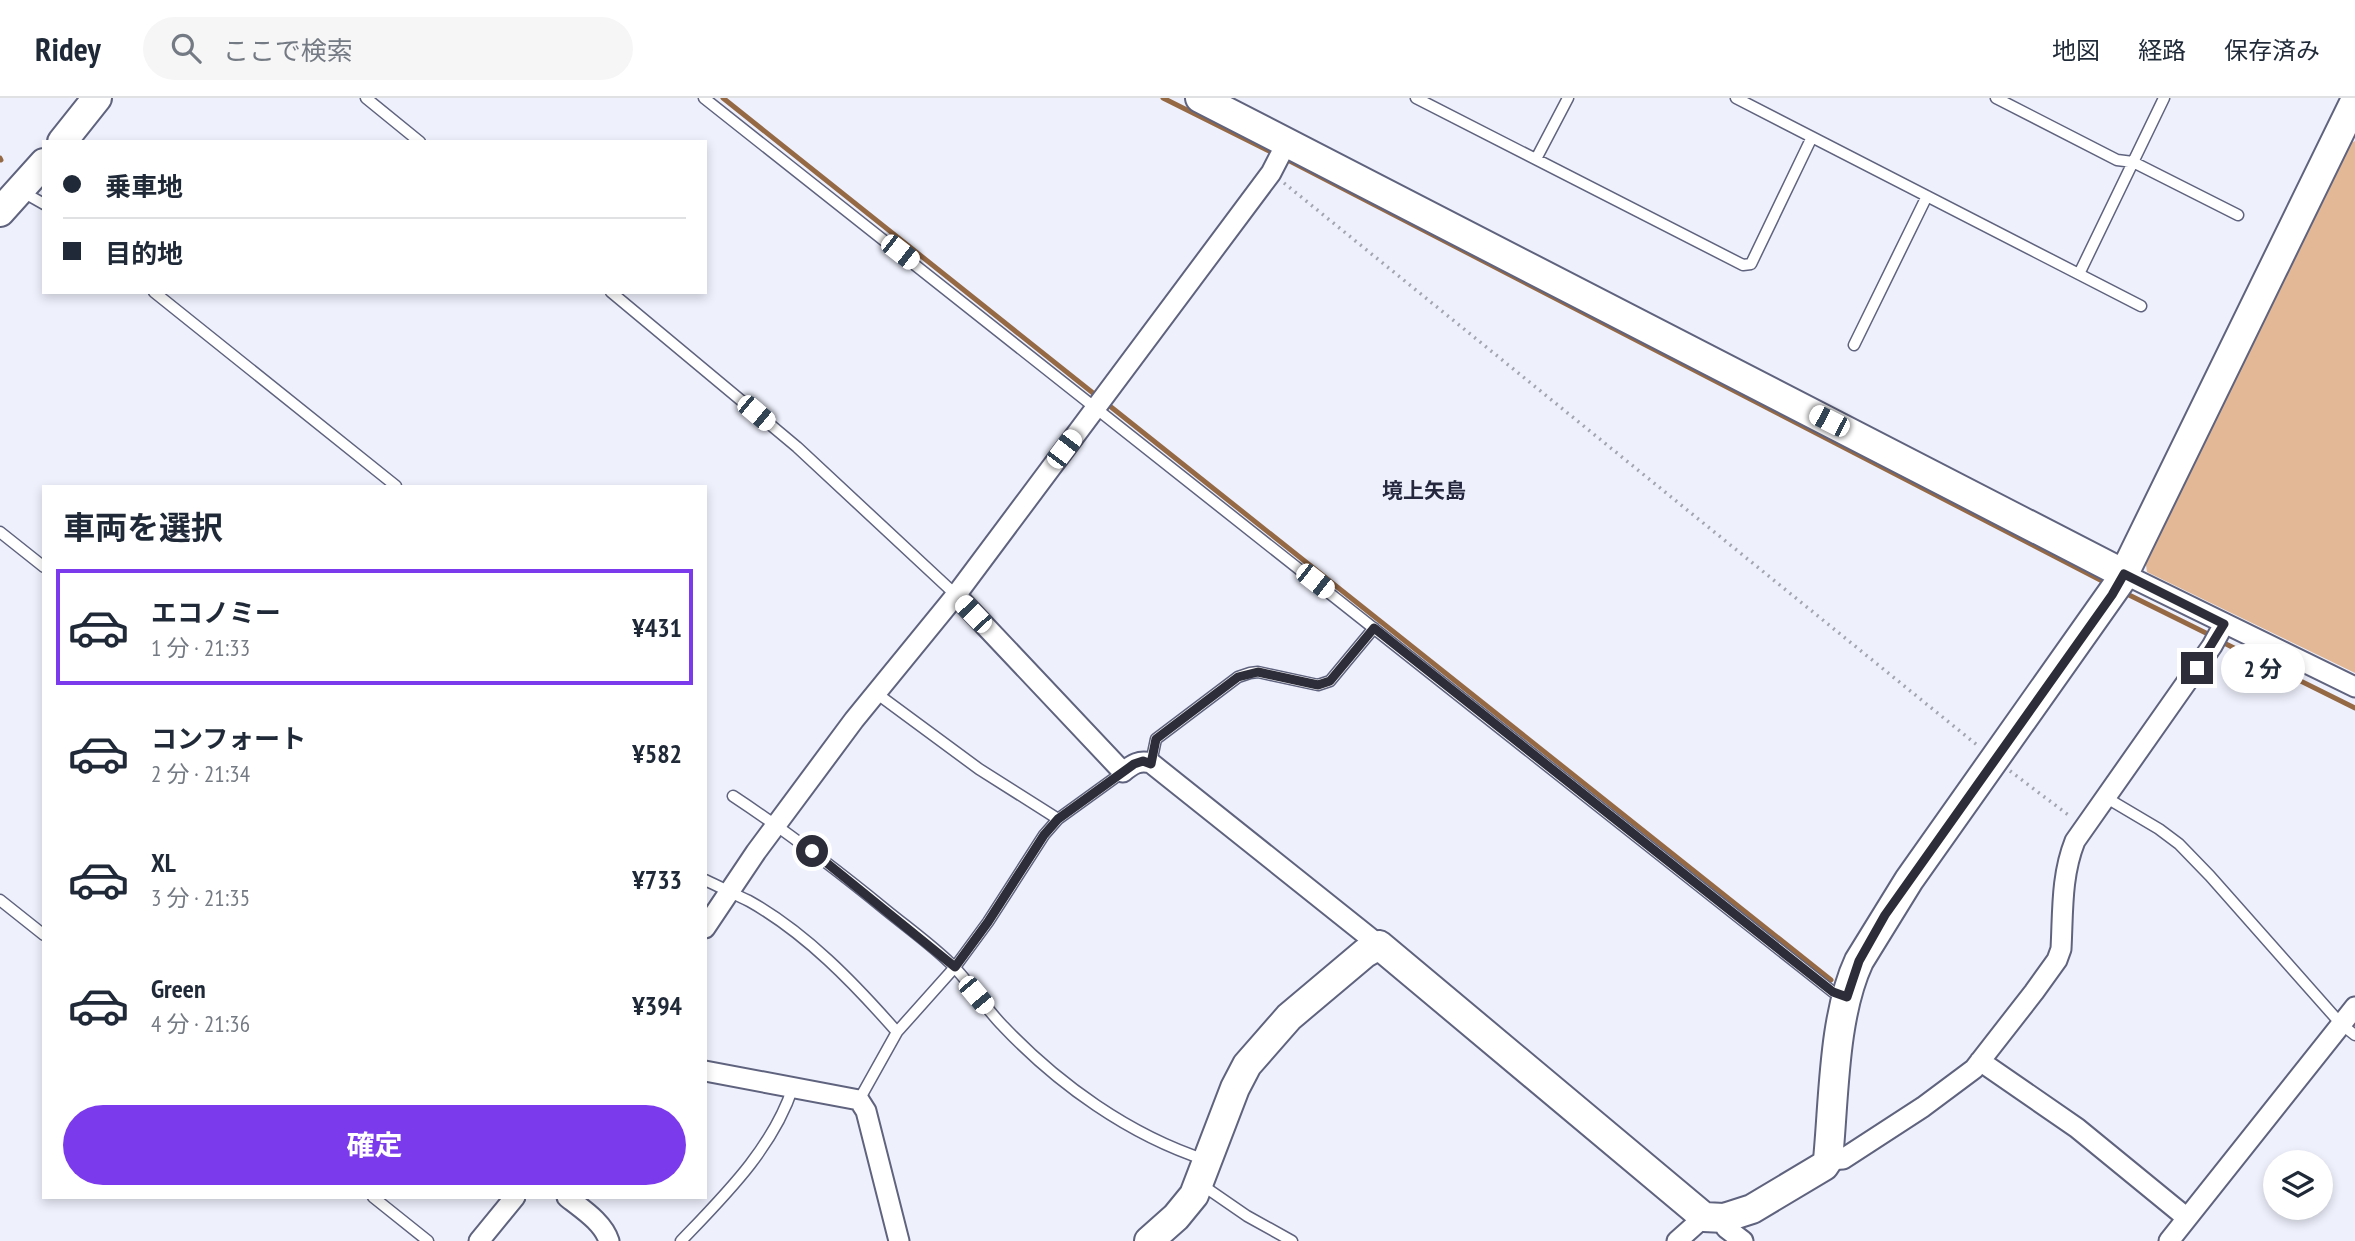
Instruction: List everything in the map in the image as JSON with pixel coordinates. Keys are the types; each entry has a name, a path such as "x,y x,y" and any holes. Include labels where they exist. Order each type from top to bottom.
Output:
{"street":[{"path":"64,140 97,98"},
{"path":"1200,98 2119,583 2224,624 2355,687"},
{"path":"1828,1160 1839,1038 1852,975 1879,925 2119,583 2351,118"},
{"path":"707,925 776,824 876,693 956,596 1271,173 1287,142"},
{"path":"0,212 42,165"},
{"path":"956,596 1123,772 1143,761 1151,764 1379,945 1743,1241"},
{"path":"1677,1241 1714,1218 1752,1209 1811,1176 1828,1160 1843,1159 1923,1107 1974,1069 2057,960 2061,949 2064,880 2074,841 2212,646 2224,624"},
{"path":"1149,1241 1189,1202 1235,1088 1259,1050 1289,1017 1364,953 1379,945"},
{"path":"2169,1241 2348,1030 2355,1007"},
{"path":"1980,1062 2077,1128 2187,1218"},
{"path":"707,1071 859,1100 866,1111 899,1241"},
{"path":"479,1241 513,1199"},
{"path":"570,1199 592,1217 609,1241"}],"lane":[{"path":"366,98 418,140"},
{"path":"704,98 1822,984 1847,997"},
{"path":"1416,98 1744,265 1751,264 1812,137"},
{"path":"1536,159 1568,98"},
{"path":"1736,98 2141,306"},
{"path":"1996,98 2117,160 2133,162 2238,215"},
{"path":"2079,274 2164,98"},
{"path":"1854,345 1927,196"},
{"path":"156,294 395,485"},
{"path":"613,294 797,447 956,596"},
{"path":"0,532 42,565"},
{"path":"1151,764 1156,739 1238,677 1258,672 1318,685 1330,681 1374,628"},
{"path":"876,693 979,769 1058,819"},
{"path":"859,1100 897,1032 955,967 988,922 1032,851 1058,819 1123,772"},
{"path":"733,796 776,824 862,890 955,967 1002,1026 1042,1063 1090,1101 1184,1153 1247,1216 1292,1241"},
{"path":"2105,797 2159,828 2179,844 2348,1030"},
{"path":"707,881 750,902 797,935 835,967 897,1032"},
{"path":"0,900 42,933"},
{"path":"681,1241 738,1180 770,1137 793,1086"},
{"path":"376,1199 428,1241"}],"path":[{"path":"1271,173 1994,759 2084,827"}],"shaded area":[{"path":"2355,141 2355,673 2147,572 2145,558 2347,145"}],"waterway":[{"path":"723,98 1098,397"},
{"path":"1163,98 1275,154"},
{"path":"1284,158 2108,584"},
{"path":"1106,403 1831,980"},
{"path":"2123,592 2212,636"},
{"path":"2220,641 2355,708"}],"district":[{"name":"境上矢島","path":"1424,491"}],"route":[{"path":"812,851 955,967 988,922 1026,860 1058,819 1134,764 1143,761 1151,764 1156,739 1238,677 1258,672 1318,685 1330,681 1374,628 1833,992 1847,997 1852,975 1885,915 2112,595 2124,574 2224,624 2197,668"}]}
